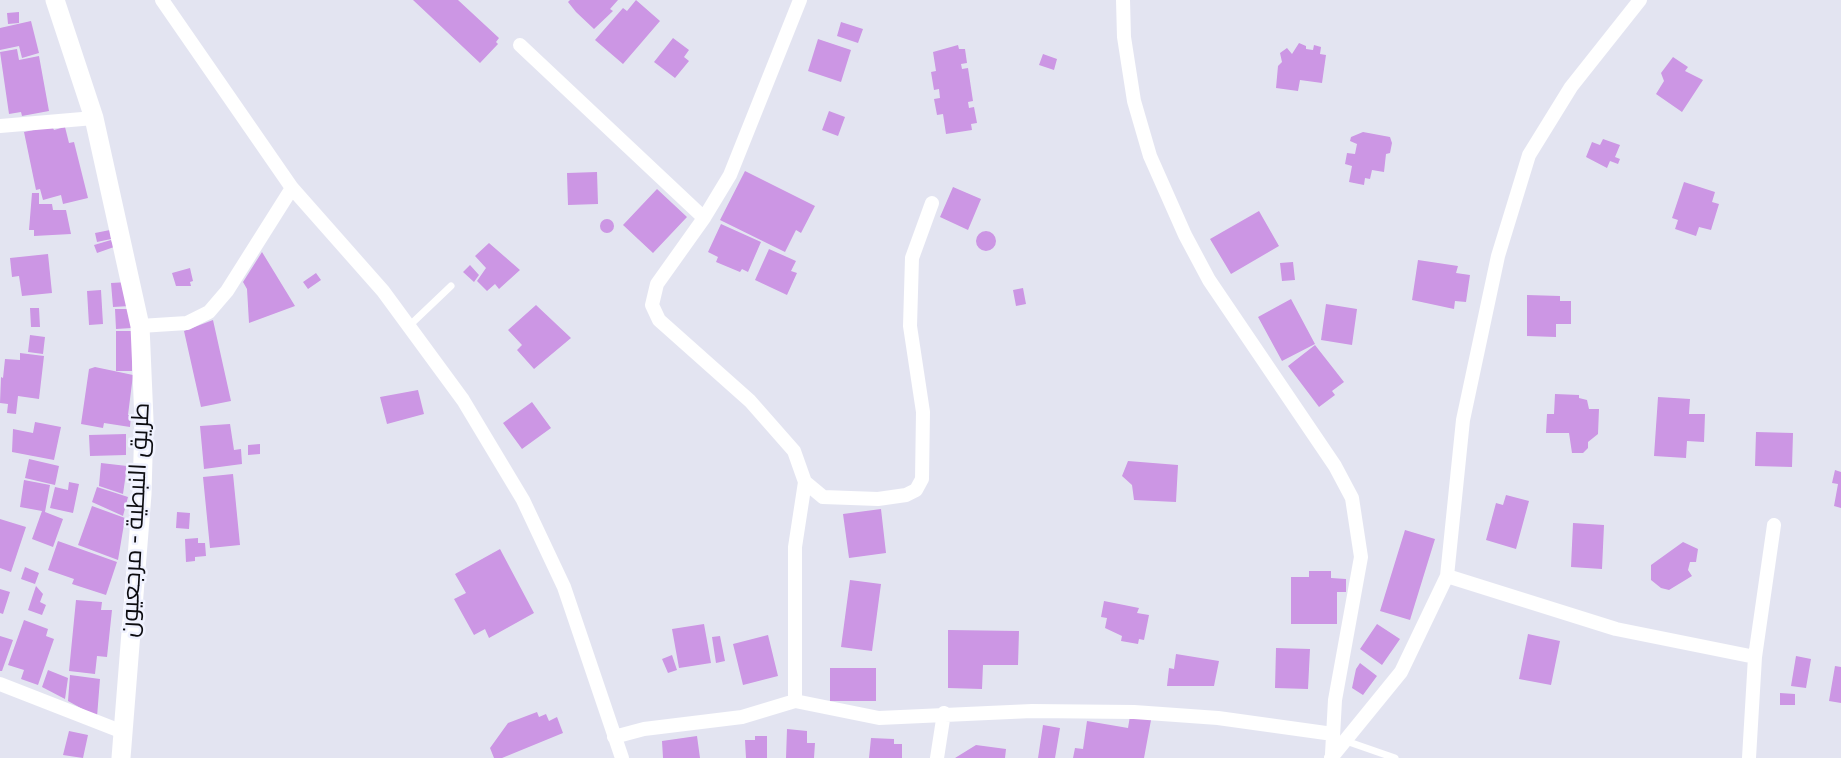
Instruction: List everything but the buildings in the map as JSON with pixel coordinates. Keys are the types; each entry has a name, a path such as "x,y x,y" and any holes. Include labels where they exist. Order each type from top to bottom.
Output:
{"main road":[{"name":"طريق النبطية - مرجعيون","path":"55,0 94,118 140,326 144,420 142,494 121,758"}],"street":[{"path":"162,0 292,188 383,291 463,400 523,500 564,587 622,758"},
{"path":"795,701 795,547 804,482 794,451 750,401 659,320 652,305 657,284 704,218 730,175 800,0"},
{"path":"1123,0 1124,37 1134,102 1150,156 1185,235 1209,279 1335,466 1352,498 1361,557 1335,700 1339,737 1332,756"},
{"path":"614,737 644,729 742,717 795,701 879,718 944,713 1134,712 1218,718 1339,737 1365,720 1401,672 1447,576 1463,420 1498,256 1529,155 1571,87 1640,0"},
{"path":"520,45 704,218"},
{"path":"0,125 94,118"},
{"path":"140,326 187,323 209,312 227,291 292,188"},
{"path":"804,482 823,497 878,499 906,495 916,490 922,479 923,412 910,326 912,258 932,203"},
{"path":"1749,758 1755,657 1774,525"},
{"path":"1447,576 1616,629 1755,657"},
{"path":"0,684 122,732"},
{"path":"937,758 944,713"}],"lane":[{"path":"409,326 451,286"},
{"path":"1339,737 1395,758"}]}
